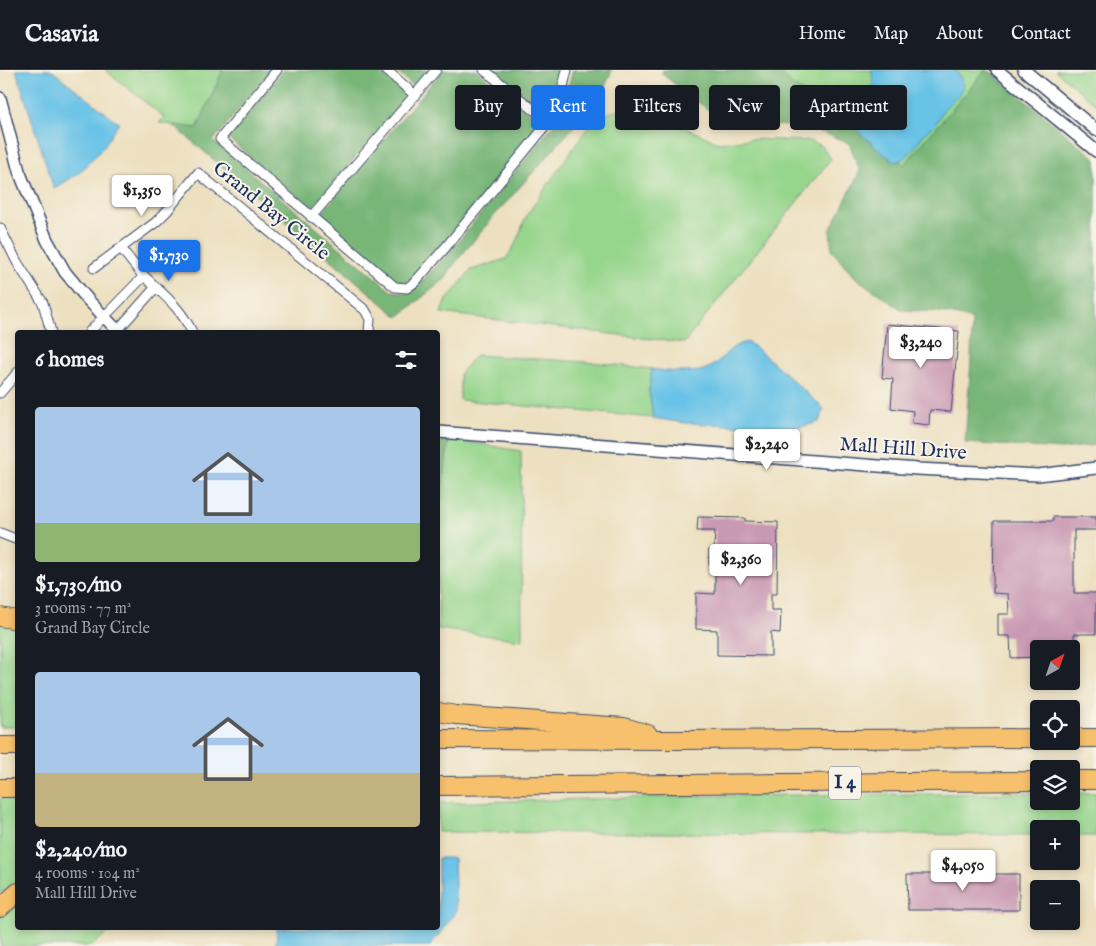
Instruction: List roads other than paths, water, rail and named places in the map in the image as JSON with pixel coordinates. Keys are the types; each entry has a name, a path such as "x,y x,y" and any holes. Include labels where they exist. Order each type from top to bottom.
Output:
{"highway":[{"path":"0,616 15,619"},
{"path":"440,712 624,727 668,740"},
{"name":"I 4","path":"440,739 1030,738"},
{"path":"1080,738 1096,738"},
{"path":"0,746 15,746"},
{"path":"1080,780 1096,780"},
{"name":"I 4","path":"440,786 1030,781"},
{"path":"440,798 651,784"},
{"path":"0,788 15,788"},
{"path":"0,899 15,892"},
{"path":"0,908 15,894"}],"street":[{"path":"277,70 220,139 395,287 407,288 415,282 542,130"},
{"path":"386,70 415,95"},
{"path":"312,217 436,70"},
{"path":"484,70 531,108"},
{"path":"563,85 567,70"},
{"path":"997,70 1096,151"},
{"path":"1024,70 1096,130"},
{"path":"0,98 19,171 46,240 65,272 115,330"},
{"name":"Grand Bay Circle","path":"94,268 161,216 198,173 365,310 370,319 369,330"},
{"path":"0,228 17,262 43,304 50,330"},
{"path":"120,248 144,276 171,300 185,317 191,330"},
{"path":"91,330 144,276"},
{"path":"119,330 156,287"},
{"path":"0,393 14,382"},
{"name":"Mall Hill Drive","path":"440,432 917,469 1038,474 1096,468"},
{"path":"0,533 15,539"}],"water":[{"path":"16,70 51,70 119,123 102,149 79,173 54,189"},
{"path":"871,70 955,70 964,84 959,94 943,110 937,122 923,135 906,157 896,162 856,130 907,130 907,85 873,85"},
{"path":"748,342 824,409 819,422 797,428 684,423 653,418 649,390 652,369 685,372 703,370 715,364 730,350"},
{"path":"440,858 454,858 456,912 430,946 276,946 277,930 440,930"}]}
